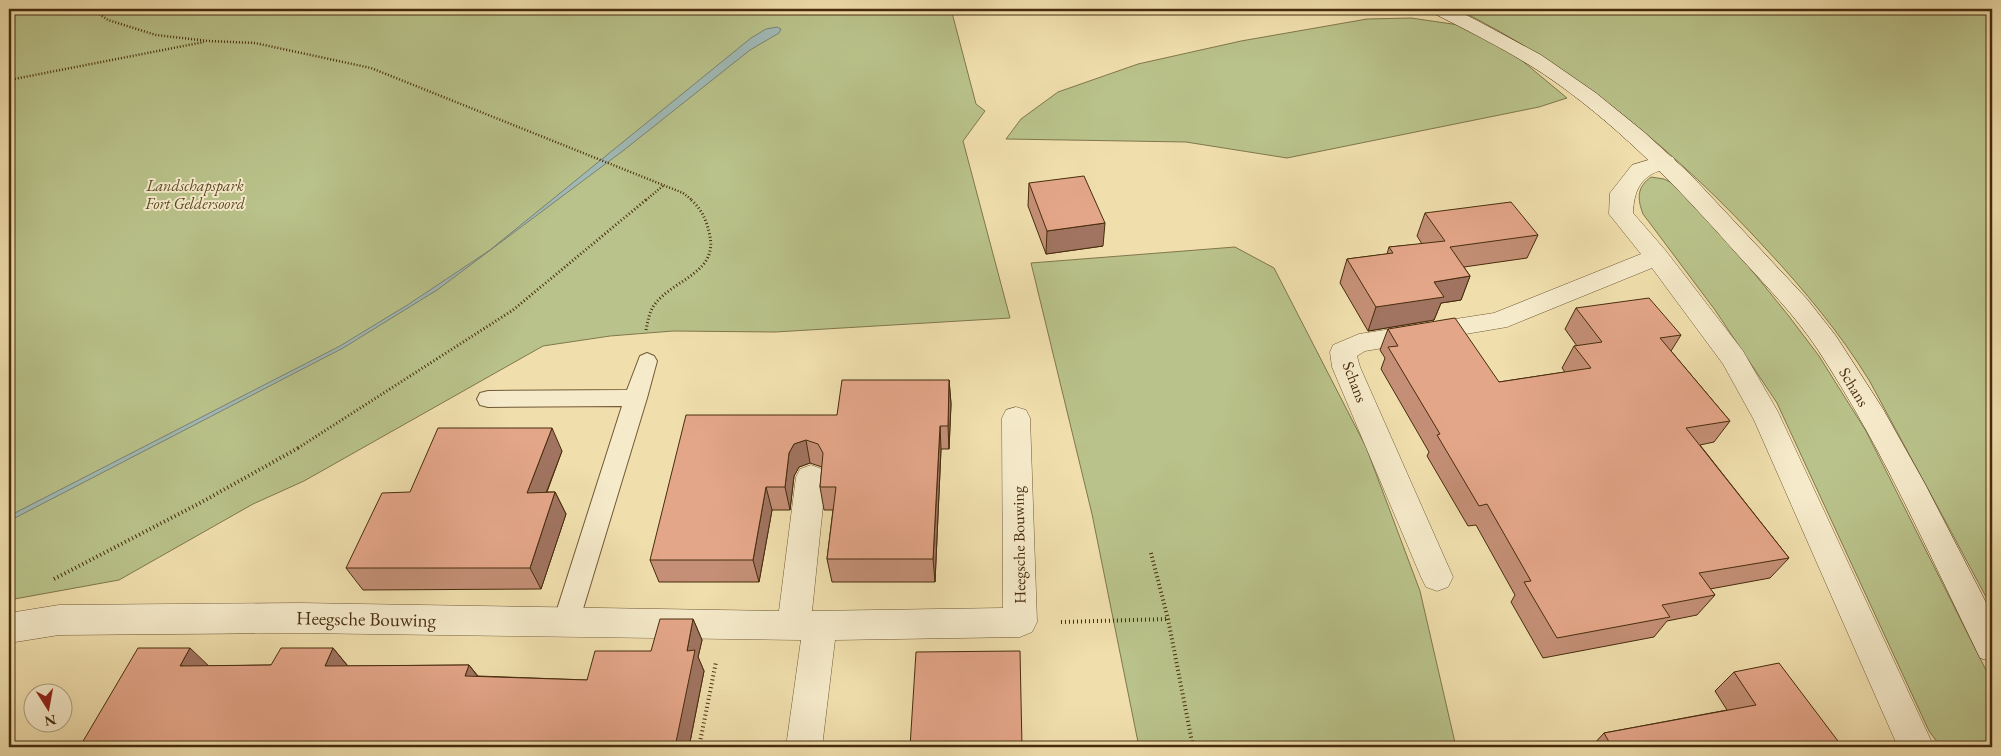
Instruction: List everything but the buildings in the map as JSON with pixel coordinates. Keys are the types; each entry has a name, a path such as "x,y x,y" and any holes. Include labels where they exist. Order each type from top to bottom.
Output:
{"street":[{"name":"Schans","path":"1440,9 1510,44 1565,79 1665,162 1792,298 1826,342 1897,460 1992,648"},
{"path":"1665,162 1640,170 1622,193 1620,214 1657,256 1734,358 1768,420 1916,747"},
{"name":"Schans","path":"1437,577 1346,367 1344,352 1359,343 1498,321 1657,256"},
{"name":"Heegsche Bouwing","path":"9,628 59,620 299,618 807,626 1020,622 1016,418"},
{"path":"804,747 811,477"}],"lane":[{"path":"566,622 647,361"},
{"path":"488,399 636,398"}],"path":[{"path":"92,9 108,20 156,35 208,41 255,43 371,68 683,193 696,202 706,219 712,249 708,260 697,271 656,302 648,317 641,352 647,361"},
{"path":"9,80 208,41"},
{"path":"49,582 192,508 325,432 513,310 664,185"},
{"path":"1151,554 1168,619 1194,747"},
{"path":"1100,621 1168,619"},
{"path":"699,747 724,624"}],"green space":[{"name":"Landschapspark Fort Geldersoord","path":"9,9 951,9 976,104 985,111 963,141 1010,318 775,332 673,331 610,336 543,346 304,481 253,504 119,580 9,600"},
{"path":"1457,9 1992,9 1992,608 1869,380 1834,329 1781,265 1698,180 1623,115 1543,57"},
{"path":"1411,18 1459,25 1502,44 1567,98 1539,107 1287,158 1186,142 1006,139 1021,119 1058,92 1138,64 1241,41 1367,19"},
{"path":"1651,177 1664,179 1672,183 1736,251 1819,356 1866,431 1992,682 1992,747 1941,747 1929,731 1777,403 1715,310 1643,214 1639,198 1640,193 1643,185"},
{"path":"1235,247 1274,268 1366,447 1420,591 1456,747 1139,747 1092,514 1031,263"}],"water":[{"path":"777,27 781,29 779,33 750,50 624,150 437,290 343,348 9,521 9,516 340,346 409,304 490,250 751,38 766,29"}]}
